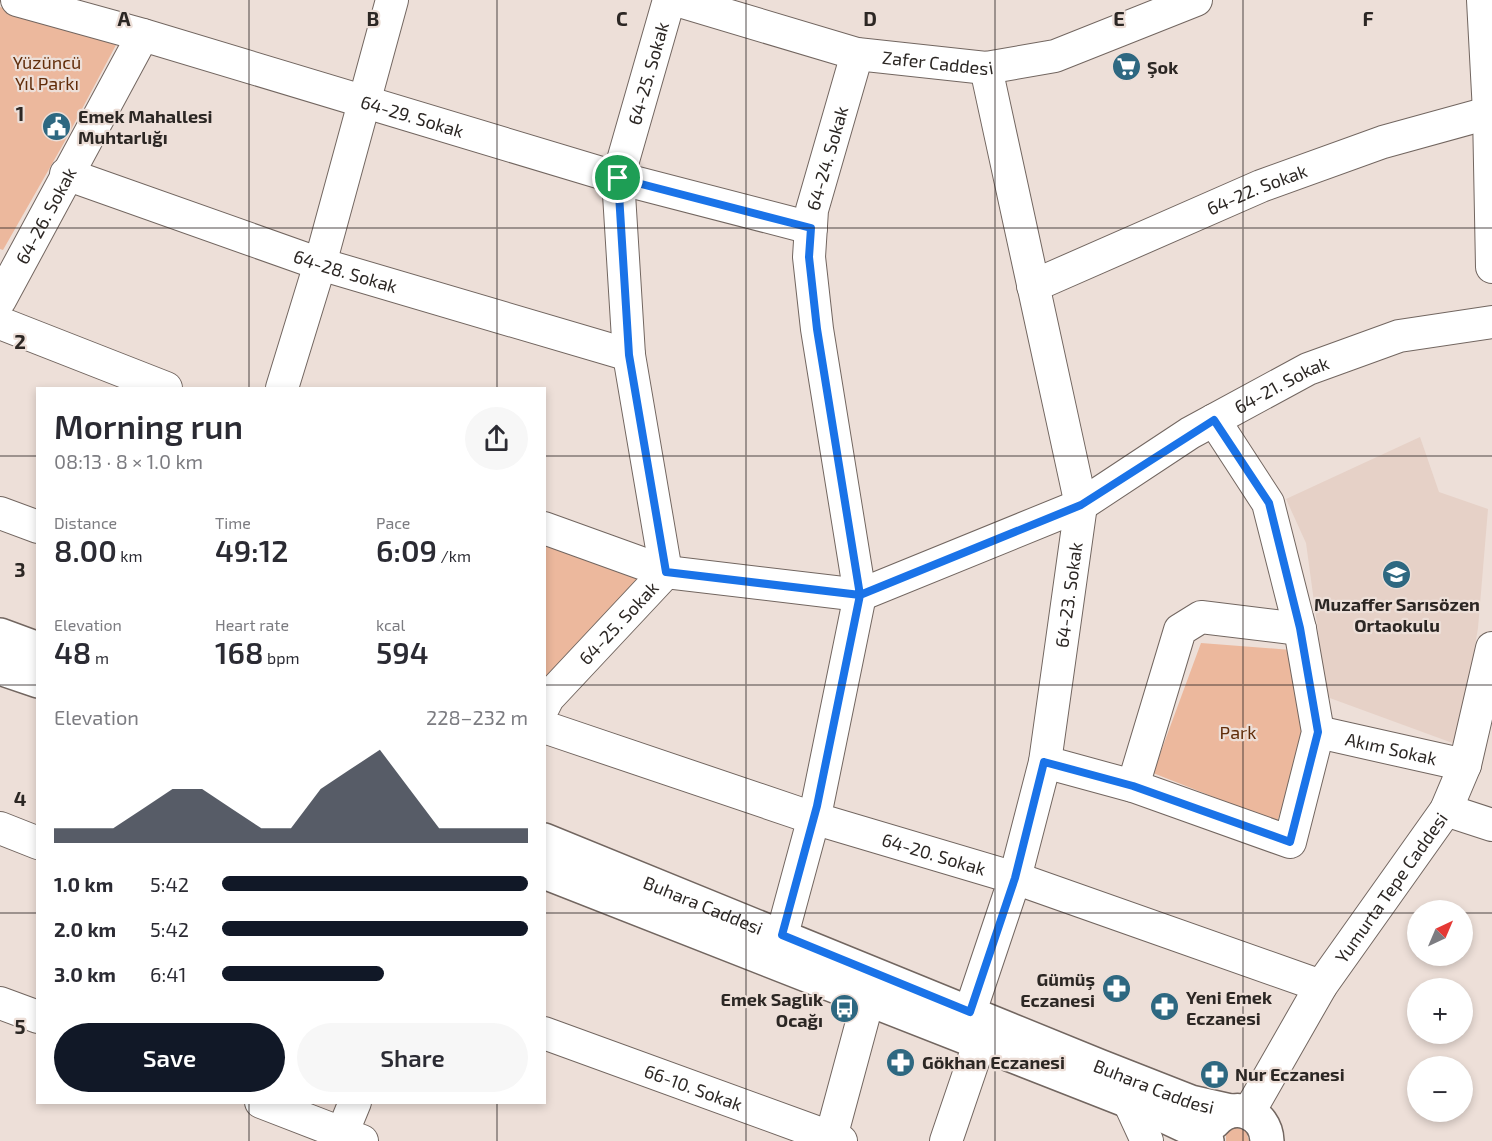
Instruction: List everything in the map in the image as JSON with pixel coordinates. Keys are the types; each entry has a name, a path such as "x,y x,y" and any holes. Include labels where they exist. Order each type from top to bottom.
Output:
{"main road":[{"path":"0,635 36,647"},
{"path":"0,668 36,680"},
{"name":"Buhara Caddesi","path":"546,841 1174,1095 1252,1121 1293,1141"},
{"name":"Buhara Caddesi","path":"546,873 1129,1102 1186,1126 1208,1141"},
{"path":"1208,1141 1213,1123 1221,1115 1252,1121"}],"street":[{"name":"64-29. Sokak","path":"17,0 143,35 618,178 811,228"},
{"path":"282,387 320,264 362,102 392,0"},
{"name":"64-25. Sokak","path":"546,702 666,572 629,355 618,178 669,0"},
{"name":"Zafer Caddesi","path":"676,0 857,54 987,68 1055,56 1196,0"},
{"path":"1483,0 1491,112 1492,267"},
{"name":"64-26. Sokak","path":"0,300 143,35"},
{"name":"64-24. Sokak","path":"782,935 813,818 860,595 817,329 809,257 812,210 857,54"},
{"name":"64-23. Sokak","path":"970,1012 1015,878 1044,762 1081,505 987,68"},
{"name":"64-22. Sokak","path":"1033,286 1261,186 1383,142 1491,112"},
{"name":"64-28. Sokak","path":"66,174 320,264 629,355"},
{"name":"64-21. Sokak","path":"546,529 666,572 860,595 1081,505 1214,420 1308,369 1399,336 1492,322"},
{"path":"0,324 163,387"},
{"path":"1044,762 1133,786 1290,842 1318,732 1300,628 1269,503 1214,420"},
{"path":"0,513 36,526"},
{"path":"1133,786 1180,630 1201,617 1300,628"},
{"name":"Yumurta Tepe Caddesi","path":"1252,1121 1322,986 1446,810 1465,765 1492,648"},
{"name":"64-20. Sokak","path":"546,728 813,818 1015,878 1322,986"},
{"name":"Akım Sokak","path":"1318,732 1465,765"},
{"path":"1446,810 1492,825"},
{"path":"0,828 36,842"},
{"path":"834,1140 868,1000"},
{"path":"0,1003 36,1016"},
{"name":"66-10. Sokak","path":"546,1035 834,1140"},
{"path":"946,1141 979,1044"},
{"path":"1129,1102 1148,1141"},
{"path":"266,1104 348,1139 355,1104"}],"shaded area":[{"name":"Muzaffer Sarısözen Ortaokulu","path":"1420,437 1439,492 1488,509 1478,628 1458,745 1327,697 1306,543 1286,499"}],"green space":[{"name":"Yüzüncü Yıl Parkı","path":"0,7 116,45 3,250 0,249"},
{"path":"546,534 641,579 546,679"},
{"name":"Park","path":"1201,643 1291,650 1305,740 1277,822 1153,773"},
{"path":"1235,1127 1246,1131 1249,1141 1226,1141 1226,1133"}],"place":[{"name":"Şok","path":"1126,67"},
{"name":"Emek Mahallesi Muhtarlığı","path":"57,126"},
{"name":"Muzaffer Sarısözen Ortaokulu","path":"1397,575"},
{"name":"Gümüş Eczanesi","path":"1116,989"},
{"name":"Yeni Emek Eczanesi","path":"1165,1007"},
{"name":"Emek Saglık Ocağı","path":"844,1009"},
{"name":"Gökhan Eczanesi","path":"901,1062"},
{"name":"Nur Eczanesi","path":"1214,1074"}],"route":[{"path":"618,178 629,355 666,572 860,595 1081,505 1190,433 1214,420 1269,503 1300,628 1318,732 1290,842 1133,786 1044,762 1015,878 970,1012 782,935 817,806 860,595 817,329 809,257 811,228 618,178"}]}
